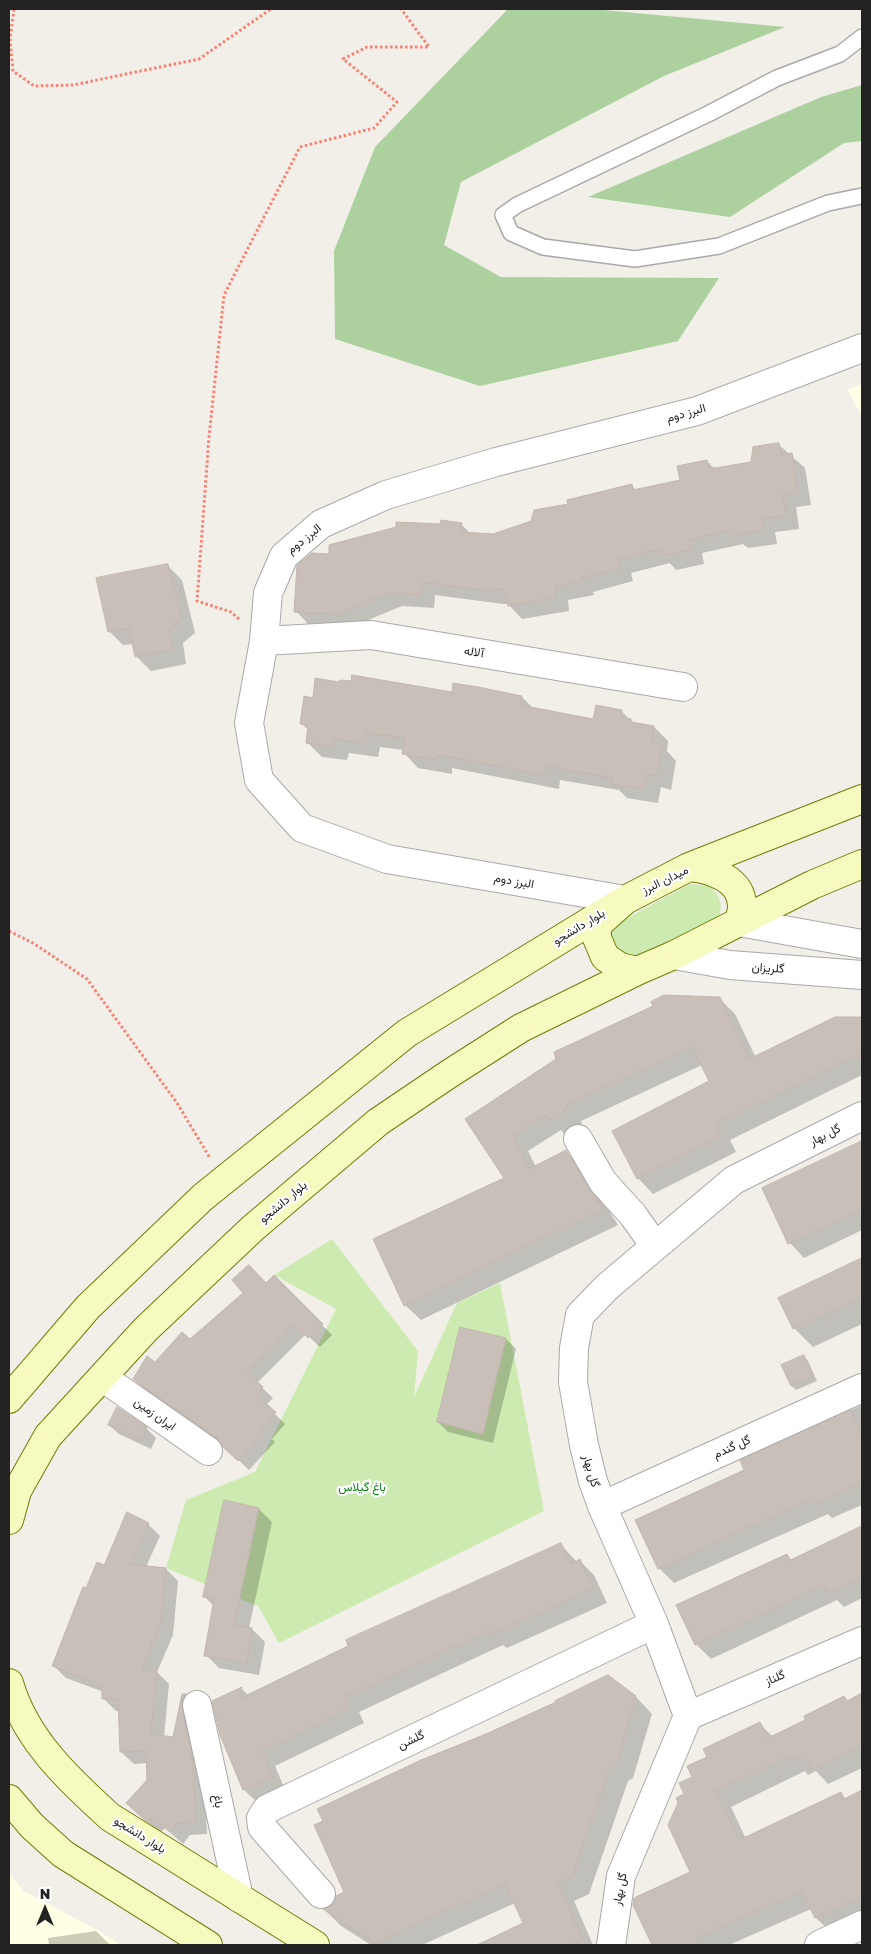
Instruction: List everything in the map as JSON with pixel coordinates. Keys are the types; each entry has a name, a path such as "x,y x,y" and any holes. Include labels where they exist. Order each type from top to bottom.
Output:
{"main road":[{"path":"689,867 862,799"},
{"path":"637,971 674,955 812,885 862,864"},
{"name":"میدان البرز","path":"637,971 620,967 605,957 597,938 597,925 625,900 689,867 707,868 720,874 734,885 741,896 742,907 739,922"},
{"name":"بلوار دانشجو","path":"9,1398 88,1307 203,1197 224,1180 407,1033 625,900"},
{"name":"بلوار دانشجو","path":"9,1520 17,1491 48,1436 146,1330 253,1228 378,1122 521,1028 637,971"},
{"name":"بلوار دانشجو","path":"9,1683 14,1701 32,1733 51,1759 110,1817 315,1945"},
{"path":"9,1799 32,1826 64,1854 208,1945"}],"street":[{"name":"البرز دوم","path":"625,900 387,859 302,828 259,780 249,723 264,641 268,593 284,556 321,524 386,495 487,465 697,411 862,348"},
{"name":"آلاله","path":"264,641 371,635 683,687"},
{"path":"739,922 862,944"},
{"name":"گلریزان","path":"674,955 730,966 862,975"},
{"name":"گل بهار","path":"611,1945 620,1876 688,1716 654,1624 602,1506 593,1480 572,1382 574,1348 580,1316 607,1287 734,1180 862,1116"},
{"path":"578,1139 603,1182 633,1215 655,1246"},
{"name":"ایران زمین","path":"102,1378 208,1451"},
{"name":"گل گندم","path":"602,1506 862,1388"},
{"name":"گلشن","path":"321,1894 262,1827 262,1818 267,1809 654,1624"},
{"name":"گلناز","path":"688,1716 862,1641"},
{"name":"باغ","path":"197,1704 239,1898"},
{"path":"820,1945 862,1925"}],"lane":[{"path":"862,37 840,54 778,78 708,114 517,205 503,215 511,233 543,247 635,260 719,246 828,203 862,196"}],"path":[{"path":"14,9 10,39 13,71 34,86 73,85 199,59 271,9"},
{"path":"264,641 231,612 196,601 208,447 224,295 300,147 374,128 397,102 343,59 367,47 429,47 401,9"},
{"path":"9,931 33,943 87,980 177,1103 224,1180"}],"shaded area":[{"path":"862,385 862,417 847,389"},
{"path":"9,1874 24,1891 121,1945 9,1945"}],"green space":[{"path":"508,9 593,9 785,27 664,76 461,182 444,245 501,277 719,278 678,341 480,386 335,339 334,251 375,147"},
{"path":"862,85 862,141 844,143 730,217 588,197 821,97"},
{"path":"690,884 710,886 714,891 720,903 721,911 718,922 640,960 619,955 612,944 612,930 618,923"},
{"name":"باغ گیلاس","path":"332,1239 418,1351 414,1397 457,1303 500,1283 544,1511 279,1643 258,1606 166,1568 186,1500 255,1472 336,1309 274,1275"}],"building":[{"path":"779,443 781,455 792,453 798,492 783,494 786,515 762,519 764,530 733,535 732,530 689,540 691,550 661,556 660,549 618,559 621,568 580,578 581,582 555,587 556,597 508,606 504,589 489,591 422,582 421,595 388,593 337,614 294,612 297,565 312,553 329,554 329,545 396,527 396,522 440,524 441,520 462,523 460,532 493,534 531,521 534,510 568,504 567,500 632,484 633,490 680,480 677,466 707,460 709,469 751,462 753,447"},
{"path":"168,564 182,618 169,629 173,649 135,657 129,628 108,632 96,578"},
{"path":"352,675 452,692 453,683 478,687 522,696 520,705 593,719 596,705 622,710 621,717 631,719 631,722 654,726 652,743 662,745 657,776 646,774 644,789 611,784 612,778 546,766 545,775 438,755 437,760 402,754 405,738 366,733 364,743 334,739 333,747 306,743 308,725 300,724 304,696 313,698 315,678 339,682 340,680 351,681"},
{"path":"664,995 720,997 749,1059 835,1017 862,1017 862,1056 855,1056 715,1124 721,1136 637,1179 612,1131 709,1081 692,1047 566,1105 568,1108 549,1120 546,1115 513,1135 529,1169 566,1150 603,1209 404,1306 373,1239 504,1178 465,1119 556,1059 554,1052 653,1006 651,1002"},
{"path":"862,1141 862,1209 788,1244 762,1188"},
{"path":"862,1258 862,1297 793,1329 778,1298"},
{"path":"249,1265 266,1283 274,1275 323,1324 308,1338 294,1324 247,1372 263,1387 256,1395 276,1412 262,1428 265,1431 238,1461 223,1447 217,1438 133,1379 147,1356 155,1362 182,1332 190,1339 243,1293 232,1280"},
{"path":"460,1327 506,1338 483,1434 437,1422"},
{"path":"804,1355 813,1376 791,1386 781,1365"},
{"path":"117,1407 147,1427 141,1440 108,1425"},
{"path":"851,1410 862,1436 862,1483 816,1504 813,1498 658,1569 635,1520 744,1470 740,1460"},
{"path":"224,1500 259,1508 234,1625 252,1628 247,1663 204,1656 214,1599 203,1597"},
{"path":"127,1512 149,1523 130,1564 166,1568 161,1622 141,1671 157,1670 151,1734 173,1737 182,1694 186,1694 182,1701 182,1708 192,1755 196,1822 177,1823 170,1832 152,1817 147,1822 126,1803 147,1780 146,1751 120,1752 118,1699 102,1699 102,1685 52,1666 83,1587 86,1588 97,1562 104,1565"},
{"path":"862,1526 862,1577 828,1593 824,1585 695,1645 676,1605 787,1554 790,1560"},
{"path":"561,1543 571,1564 580,1559 593,1588 491,1635 489,1631 345,1697 350,1708 262,1751 273,1778 243,1790 220,1735 212,1701 242,1687 241,1698 348,1646 346,1640"},
{"path":"608,1675 636,1696 617,1761 611,1764 572,1877 558,1884 583,1940 569,1945 477,1945 523,1923 505,1884 374,1943 323,1909 331,1906 336,1896 344,1892 314,1825 323,1821 317,1809 421,1760 486,1734 556,1702"},
{"path":"862,1693 862,1746 812,1769 805,1754 792,1760 790,1756 716,1791 739,1840 841,1792 844,1799 862,1790 862,1896 815,1918 802,1891 696,1938 699,1945 652,1945 633,1905 634,1898 690,1872 668,1825 678,1803 676,1798 684,1794 679,1783 692,1777 687,1766 707,1757 703,1749 760,1722 768,1738 805,1720 804,1716 844,1696 847,1701"}]}
